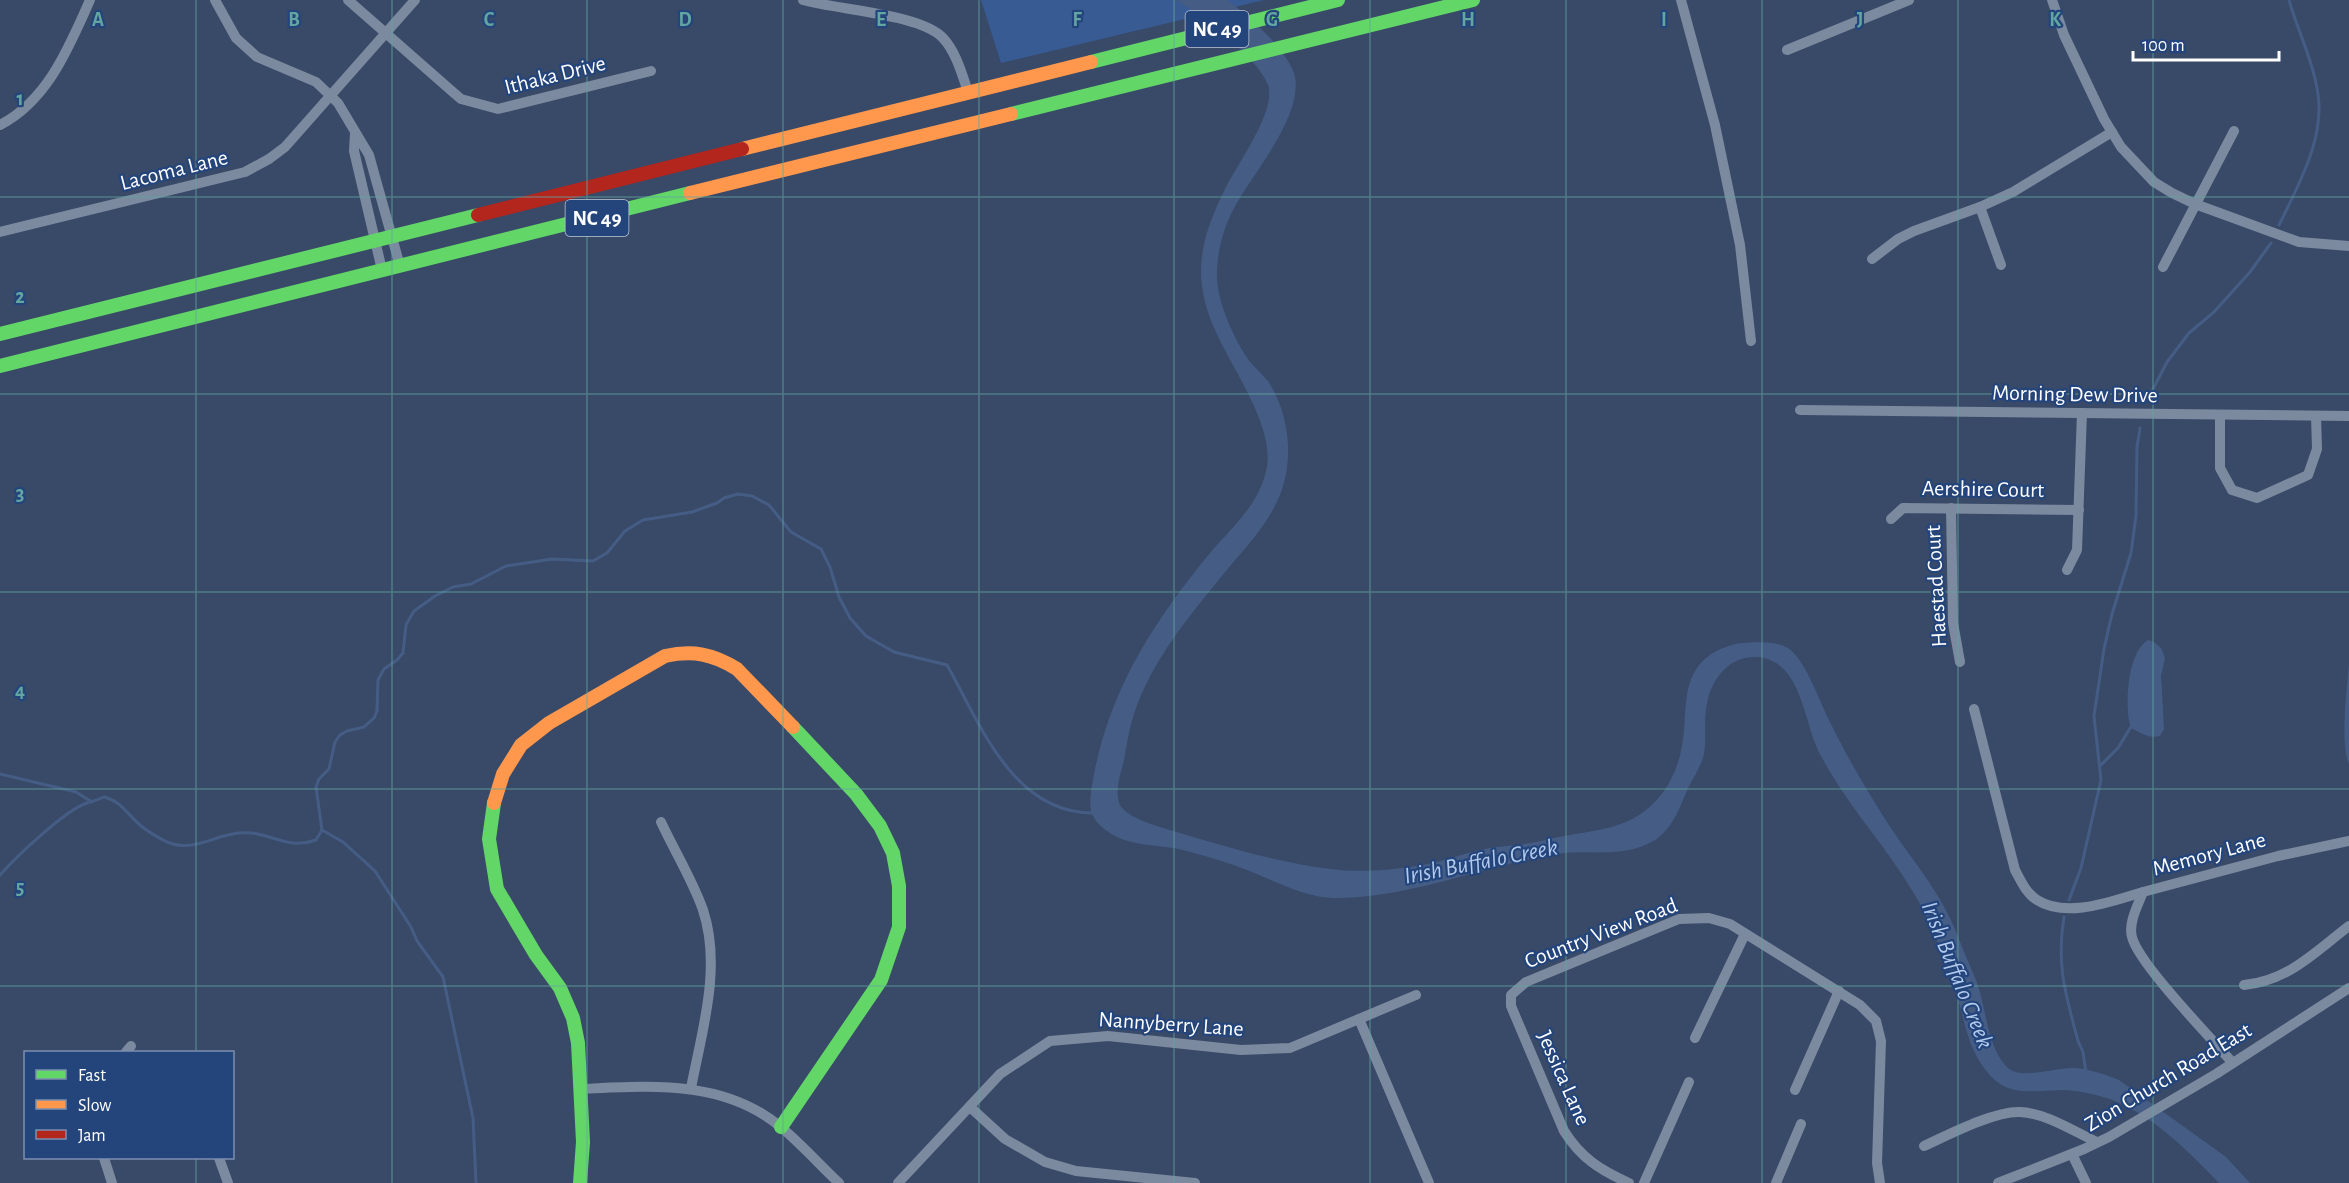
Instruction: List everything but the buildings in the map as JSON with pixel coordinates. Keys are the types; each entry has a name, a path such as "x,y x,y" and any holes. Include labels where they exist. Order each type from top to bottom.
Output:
{"main road":[{"name":"NC 49","path":"0,334 1266,17 1293,5 1338,0"},
{"name":"NC 49","path":"0,366 1289,47 1432,5 1473,0"},
{"path":"580,1183 583,1142 578,1042 573,1018 560,988 536,955 497,890 491,864 489,839 492,808 503,774 521,745 549,723 665,656 703,652 719,657 737,669 856,794 880,826 893,853 900,886 899,927 881,980 781,1127"}],"street":[{"path":"0,125 23,111 44,89 75,34 90,0"},
{"path":"215,0 236,38 257,57 316,82 338,103 369,155 400,266"},
{"name":"Ithaka Drive","path":"348,0 461,99 498,109 651,71"},
{"name":"Lacoma Lane","path":"0,232 245,172 269,159 285,147 415,0"},
{"path":"803,0 924,24 943,38 957,59 968,92"},
{"path":"1681,0 1715,124 1740,245 1751,341"},
{"path":"1787,50 1909,0"},
{"path":"2052,0 2064,35 2112,132 2132,161 2154,182 2195,204 2299,242 2349,246"},
{"path":"2163,267 2234,131"},
{"path":"1872,259 1898,238 2013,192 2112,132"},
{"path":"355,133 354,151 382,270"},
{"path":"1980,207 2001,264"},
{"name":"Morning Dew Drive","path":"1800,410 2349,416"},
{"path":"2067,570 2077,550 2082,413"},
{"path":"2220,415 2220,468 2232,490 2257,498 2308,475 2317,449 2316,416"},
{"name":"Aershire Court","path":"1890,519 1903,508 2079,510"},
{"name":"Haestad Court","path":"1952,508 1953,623 1960,662"},
{"path":"1974,709 2015,870 2025,889 2044,904 2068,908 2143,892"},
{"path":"661,822 703,909 709,935 711,958 709,998 691,1088"},
{"name":"Memory Lane","path":"2232,1062 2155,973 2136,947 2131,935 2133,921 2143,892 2278,856 2349,841"},
{"name":"Country View Road","path":"1511,995 1526,982 1679,919 1709,918 1730,924 1839,991 1871,1013 1876,1021 1881,1041 1877,1162 1880,1183"},
{"path":"2244,985 2259,984 2285,974 2349,926"},
{"path":"1695,1038 1745,934"},
{"name":"Zion Church Road East","path":"1998,1183 2109,1137 2216,1074 2349,988"},
{"path":"1795,1090 1839,991"},
{"name":"Nannyberry Lane","path":"898,1183 1000,1074 1050,1041 1108,1036 1241,1050 1290,1047 1416,995"},
{"name":"Jessica Lane","path":"1511,995 1511,1006 1570,1140 1584,1158 1629,1183"},
{"path":"1359,1019 1425,1182"},
{"path":"1644,1183 1689,1082"},
{"path":"580,1089 653,1086 691,1088 735,1101 781,1127 839,1183"},
{"path":"970,1107 1005,1139 1045,1162 1076,1171 1196,1183"},
{"path":"1924,1146 2004,1114 2019,1112 2036,1115 2057,1123 2097,1142"},
{"path":"1776,1183 1801,1124"},
{"path":"2072,1154 2086,1183"},
{"path":"104,1159 112,1183"},
{"path":"219,1159 228,1183"}],"shaded area":[{"path":"981,0 1264,0 1001,63"}],"water":[{"name":"Irish Buffalo Creek","path":"1176,0 1227,0 1256,24 1277,46 1292,67 1295,77 1292,108 1276,142 1229,219 1222,239 1217,269 1218,289 1224,312 1234,335 1246,356 1268,381 1281,407 1288,450 1285,478 1270,516 1183,625 1160,659 1141,695 1131,725 1119,782 1118,800 1124,810 1159,827 1219,845 1293,863 1353,871 1388,870 1423,865 1490,848 1531,843 1610,827 1638,816 1659,798 1669,784 1681,751 1689,686 1700,664 1710,655 1734,644 1759,642 1783,646 1794,653 1800,661 1862,782 1947,912 1976,980 1991,1038 2000,1059 2007,1067 2020,1073 2066,1068 2096,1072 2119,1080 2226,1157 2250,1183 2219,1183 2182,1146 2155,1124 2110,1099 2073,1091 2022,1091 2002,1085 1993,1078 1973,1048 1950,973 1924,911 1911,888 1849,801 1821,756 1793,681 1784,669 1772,661 1747,657 1730,664 1717,678 1709,695 1706,710 1703,759 1679,810 1661,835 1644,846 1632,850 1556,854 1391,893 1334,898 1298,891 1202,855 1124,840 1098,823 1090,806 1093,778 1102,742 1124,684 1138,656 1171,604 1251,505 1262,484 1268,454 1259,418 1210,317 1203,295 1201,271 1203,249 1209,228 1226,187 1262,122 1269,96 1268,85 1253,62 1241,50 1200,16"},
{"path":"2148,640 2161,648 2165,658 2161,676 2164,729 2160,736 2156,737 2145,735 2131,728 2128,708 2132,668 2141,646"},
{"path":"2349,663 2349,764 2346,755 2345,730"}],"waterway":[{"path":"2279,225 2309,159 2315,141 2319,106 2312,66 2289,0"},
{"path":"2149,397 2167,362 2189,333 2214,312 2250,272 2271,243"},
{"path":"2069,900 2081,868 2101,780 2094,716 2104,649 2131,553 2136,516 2137,447 2140,428"},
{"path":"0,875 54,824 78,807 104,797 119,805 149,832 177,845 195,845 239,833 260,834 295,843 316,840 322,830 316,787 319,779 329,769 335,742 340,735 364,727 374,718 377,711 378,680 384,669 403,653 406,625 414,611 453,587 471,584 506,566 552,559 593,561 607,553 625,531 643,520 692,512 738,494 752,496 769,505 791,532 821,549 830,567 839,597 850,618 866,636 894,652 947,665 986,737 1002,761 1020,781 1041,798 1065,809 1093,813"},
{"path":"2100,766 2118,748 2132,725"},
{"path":"0,774 76,792 92,802"},
{"path":"322,830 343,842 375,871 411,927 417,941 443,977 473,1118 476,1183"},
{"path":"2064,917 2061,950 2064,980 2078,1041 2083,1052 2086,1073"}],"traffic: fast":[{"path":"1091,62 1338,0"},
{"path":"1011,114 1473,0"},
{"path":"0,366 690,193"},
{"path":"0,334 478,215"},
{"path":"781,1127 881,980 899,927 899,886 893,853 880,826 856,794 793,727"},
{"path":"494,803 489,839 497,889 536,955 560,988 573,1018 578,1043 583,1142 580,1183"}],"traffic: slow":[{"path":"742,149 1091,62"},
{"path":"690,193 1011,114"},
{"path":"494,803 503,774 521,745 549,723 665,656 685,653 702,655 728,664 737,669 793,727"}],"traffic: jam":[{"path":"478,215 742,149"}]}
